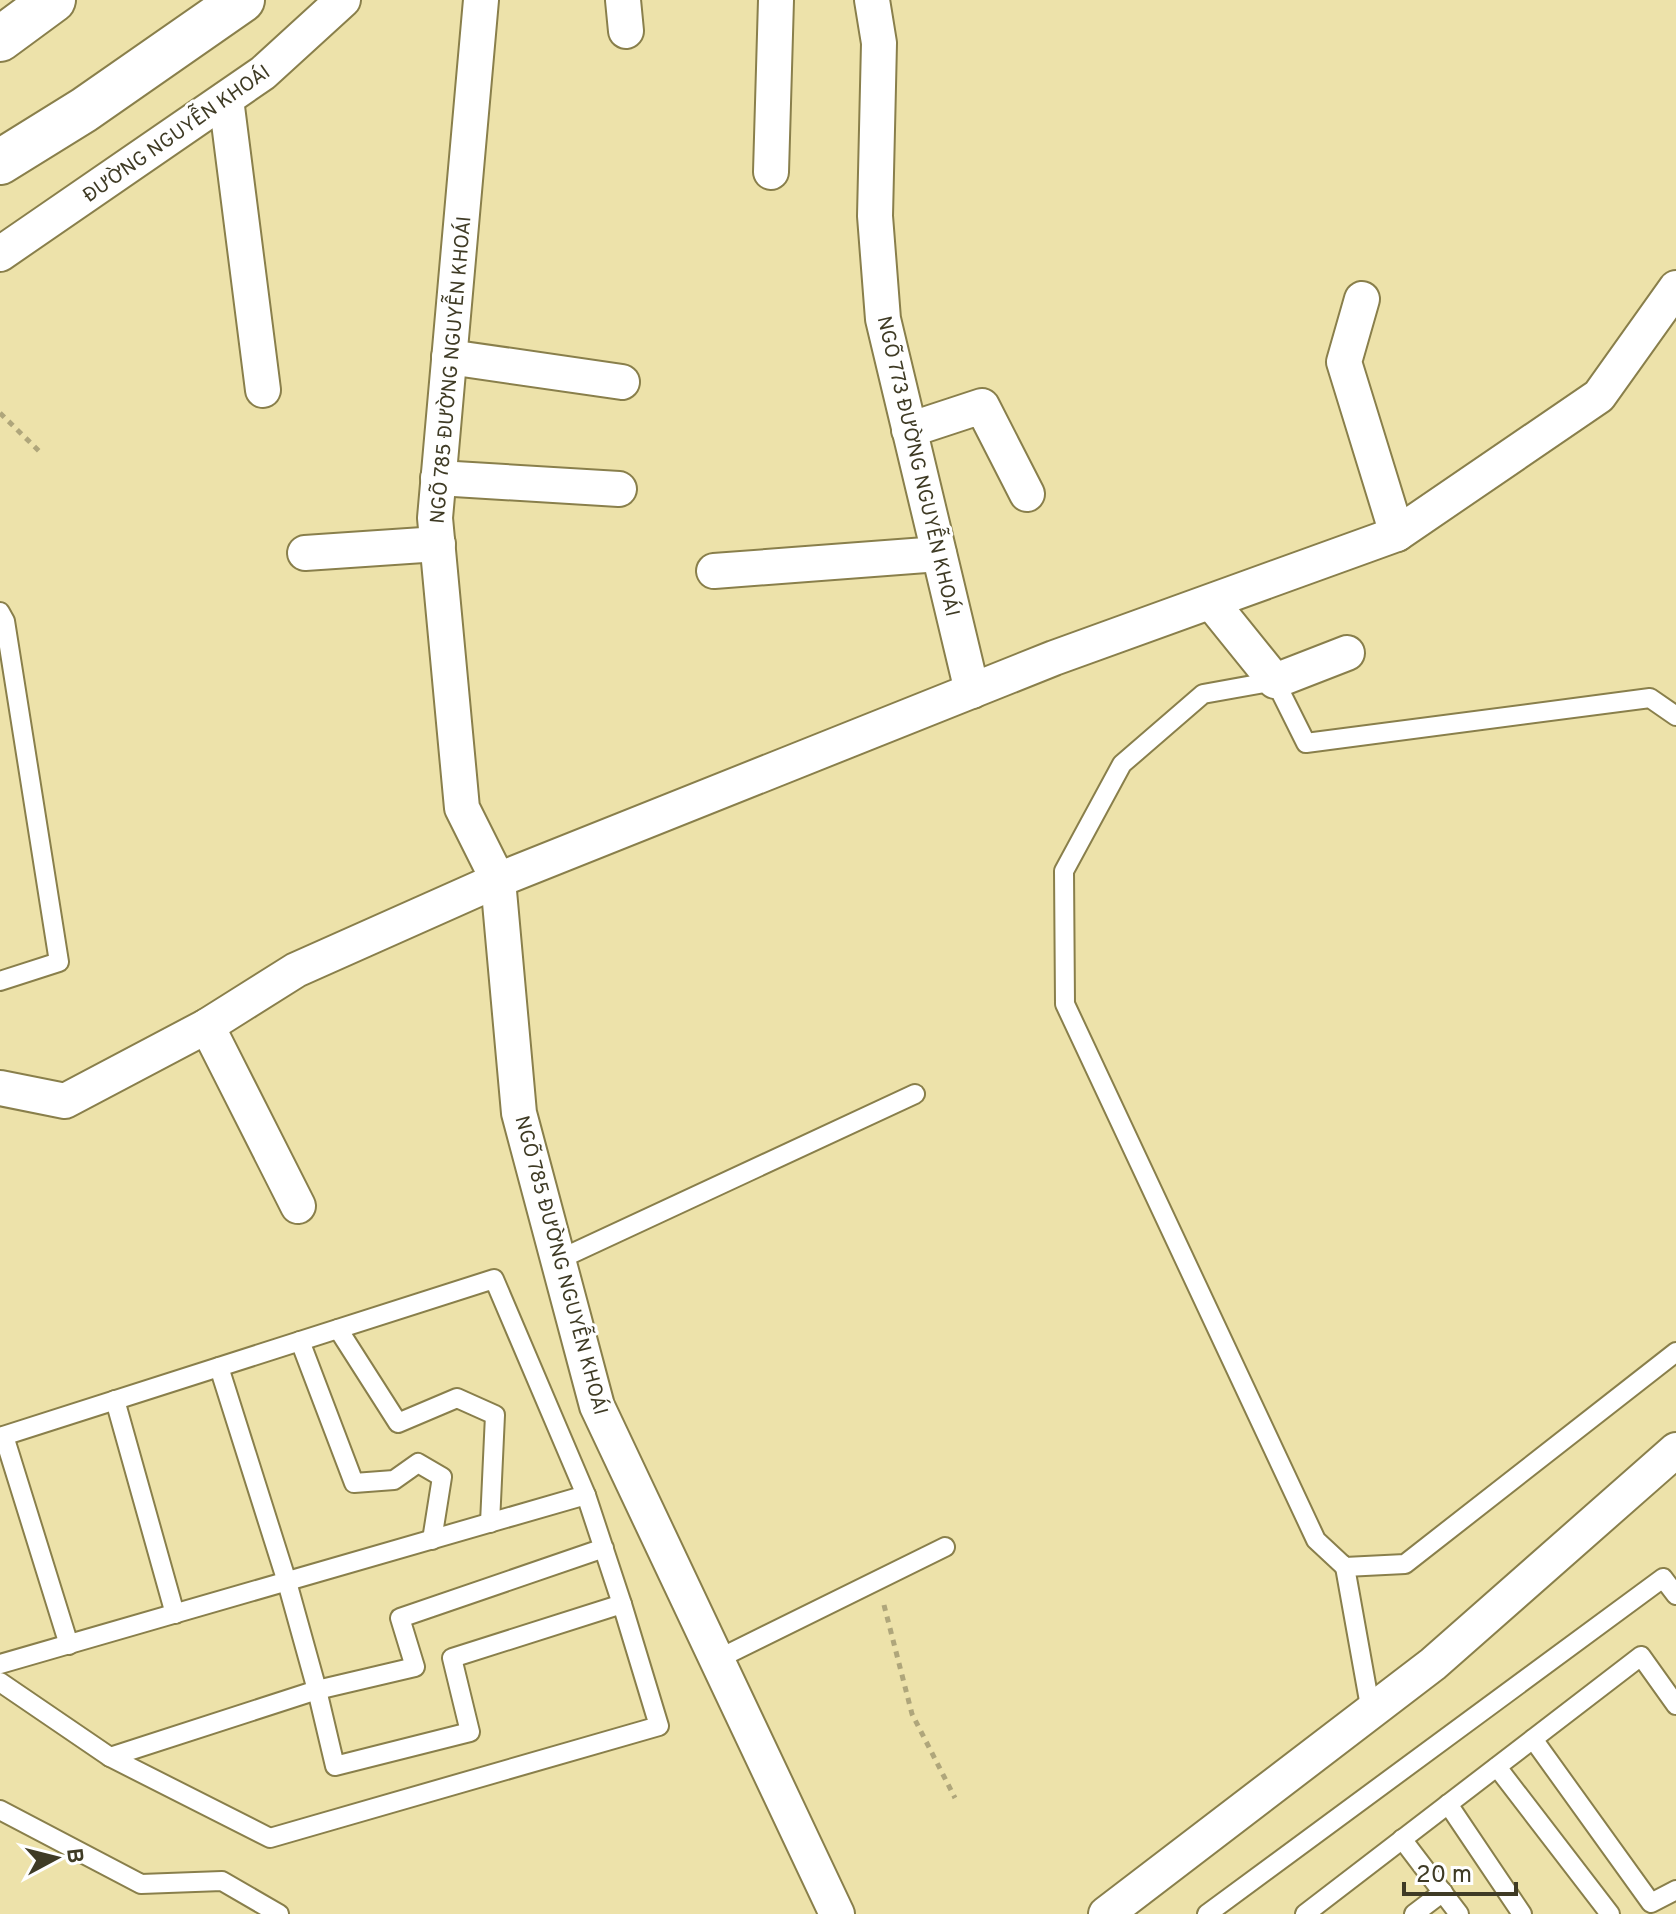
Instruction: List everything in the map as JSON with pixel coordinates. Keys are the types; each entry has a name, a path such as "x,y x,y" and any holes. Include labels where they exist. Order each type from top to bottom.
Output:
{"main road":[{"path":"0,39 53,0"},
{"path":"0,162 84,110 242,0"}],"street":[{"name":"ĐƯỜNG NGUYỄN KHOÁI","path":"0,254 263,73 343,0"},
{"name":"NGÕ 785 ĐƯỜNG NGUYỄN KHOÁI","path":"481,0 435,518 462,808 498,880 519,1113 597,1406 837,1914"},
{"path":"771,172 776,0"},
{"name":"NGÕ 773 ĐƯỜNG NGUYỄN KHOÁI","path":"872,0 879,43 875,216 883,319 972,691"},
{"path":"226,99 263,390"},
{"path":"0,1088 65,1101 207,1026 296,970 498,880 1054,658 1397,534 1599,396 1676,288"},
{"path":"1362,299 1344,362 1397,534"},
{"path":"449,357 622,382"},
{"path":"909,430 982,406 1027,494"},
{"path":"438,478 619,489"},
{"path":"305,553 438,544"},
{"path":"714,571 939,554"},
{"path":"1212,603 1275,681 1347,653"},
{"path":"207,1026 298,1206"},
{"path":"1106,1914 1433,1664 1676,1450"}],"lane":[{"path":"0,612 5,621 59,962 0,981"},
{"path":"1371,1712 1345,1567 1316,1540 1065,1004 1064,871 1122,764 1203,694 1275,681 1306,743 1650,698 1676,716"},
{"path":"558,1260 915,1094"},
{"path":"0,1682 110,1757 270,1838 659,1726 586,1495 494,1279 2,1436 69,1645"},
{"path":"338,1329 398,1423 457,1398 495,1415 490,1523"},
{"path":"300,1341 354,1483 394,1480 418,1463 442,1477 432,1540"},
{"path":"1345,1567 1405,1564 1676,1352"},
{"path":"219,1367 287,1582 335,1766 470,1732 452,1658 622,1604"},
{"path":"115,1400 175,1614"},
{"path":"0,1664 586,1495"},
{"path":"718,1659 945,1547"},
{"path":"110,1757 317,1690 415,1667 400,1618 604,1548"},
{"path":"1207,1914 1663,1578 1676,1595"},
{"path":"1305,1914 1641,1656 1676,1705"},
{"path":"1533,1739 1651,1903 1676,1890"},
{"path":"1497,1767 1610,1914"},
{"path":"1448,1804 1522,1914"},
{"path":"0,1810 141,1884 222,1881 279,1914"},
{"path":"1402,1839 1459,1914"},
{"path":"1414,1914 1443,1892"}],"path":[{"path":"0,413 40,452"},
{"path":"877,1581 899,1655 912,1714 955,1798"}]}
